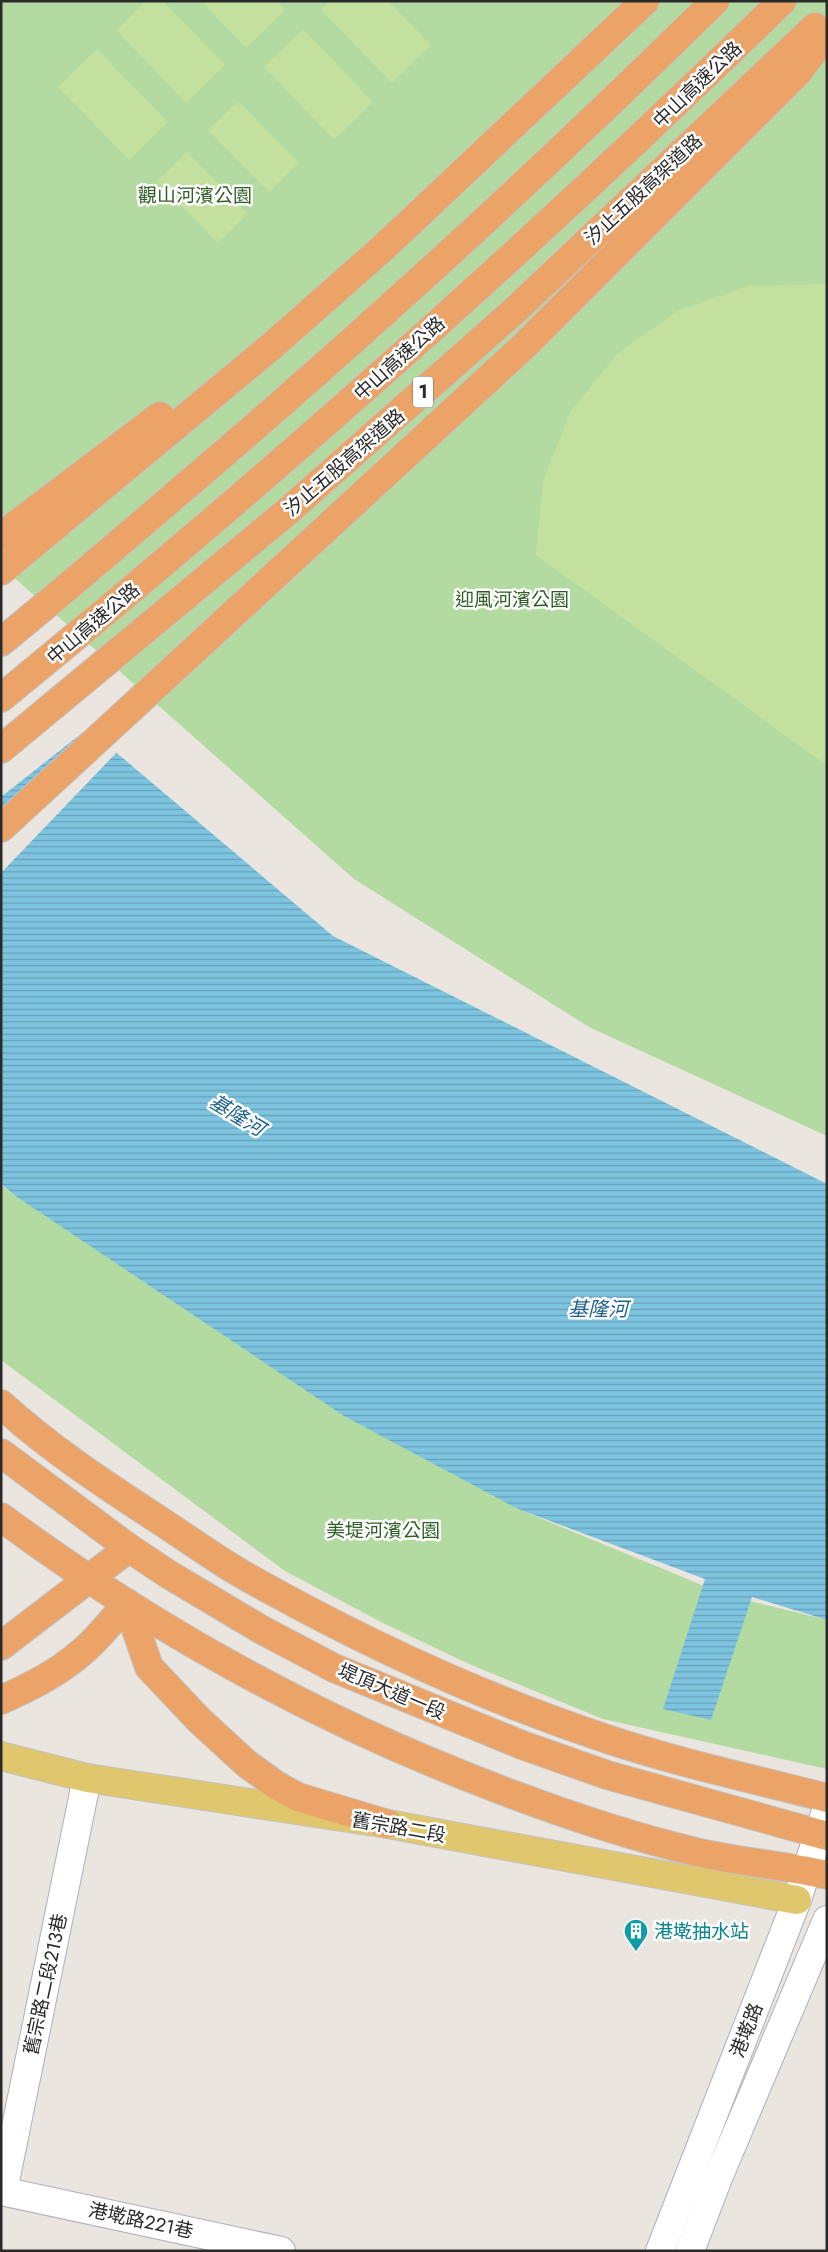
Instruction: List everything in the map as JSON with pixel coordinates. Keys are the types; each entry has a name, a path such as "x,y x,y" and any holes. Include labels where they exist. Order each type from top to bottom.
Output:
{"highway":[{"path":"1,572 265,352 384,247 645,1"},
{"path":"1,642 62,593 349,346 522,188 715,1"},
{"name":"中山高速公路","path":"1,698 100,618 343,410 649,130 782,1"},
{"name":"汐止五股高架道路","path":"1,749 288,511 513,312 827,16"},
{"path":"1,828 524,346 798,72 827,34"},
{"path":"1,536 384,247"},
{"path":"1,1404 23,1424 121,1496 238,1572 321,1617 435,1671 541,1716 663,1756 827,1798"},
{"name":"堤頂大道一段","path":"1,1453 129,1548 168,1574 262,1630 334,1668 522,1745 607,1776 823,1835"},
{"path":"1,1517 88,1579 203,1651 286,1696 358,1731 444,1769 548,1808 687,1849 817,1873"},
{"path":"1,1646 129,1548"},
{"path":"1,1700 31,1687 62,1668 84,1651 127,1603"},
{"path":"127,1603 149,1667 200,1720 247,1764 276,1785 298,1797 388,1824"}],"main road":[{"name":"舊宗路二段","path":"1,1756 87,1778 388,1824 797,1900"}],"street":[{"name":"舊宗路二段213巷","path":"2,2191 87,1778"},
{"name":"港墘路","path":"660,2251 797,1900 817,1873 827,1808"},
{"path":"797,1900 827,1906"},
{"name":"港墘路","path":"690,2251 718,2178 827,1920"},
{"name":"港墘路221巷","path":"2,2191 245,2247 281,2251"}],"green space":[{"name":"迎風河濱公園","path":"1,1 827,1 827,1136 589,1027 354,879 1,566"},
{"path":"146,1 163,1 225,65 186,103 116,30"},
{"path":"201,1 277,1 285,10 246,48"},
{"path":"330,1 388,1 431,45 392,83 321,10"},
{"path":"303,29 373,102 334,140 264,67"},
{"path":"97,49 168,122 129,160 58,87"},
{"path":"238,101 299,163 269,192 208,130"},
{"name":"觀山河濱公園","path":"187,152 248,214 218,243 157,181"},
{"path":"827,285 827,761 822,762 536,555 543,481 571,411 618,353 679,310 749,286"},
{"name":"美堤河濱公園","path":"1,1185 17,1197 518,1509 726,1595 827,1620 827,1769 603,1719 469,1664 383,1623 285,1571 1,1360"}],"water":[{"name":"基隆河","path":"1,655 333,936 827,1184 827,1620 752,1597 711,1720 663,1709 705,1579 518,1509 344,1416 17,1197 1,1184"}],"pier":[{"path":"1,652 118,751 1,873 1,812 75,747 82,733 1,797"}],"place":[{"name":"港墘抽水站","path":"636,1952"}]}
